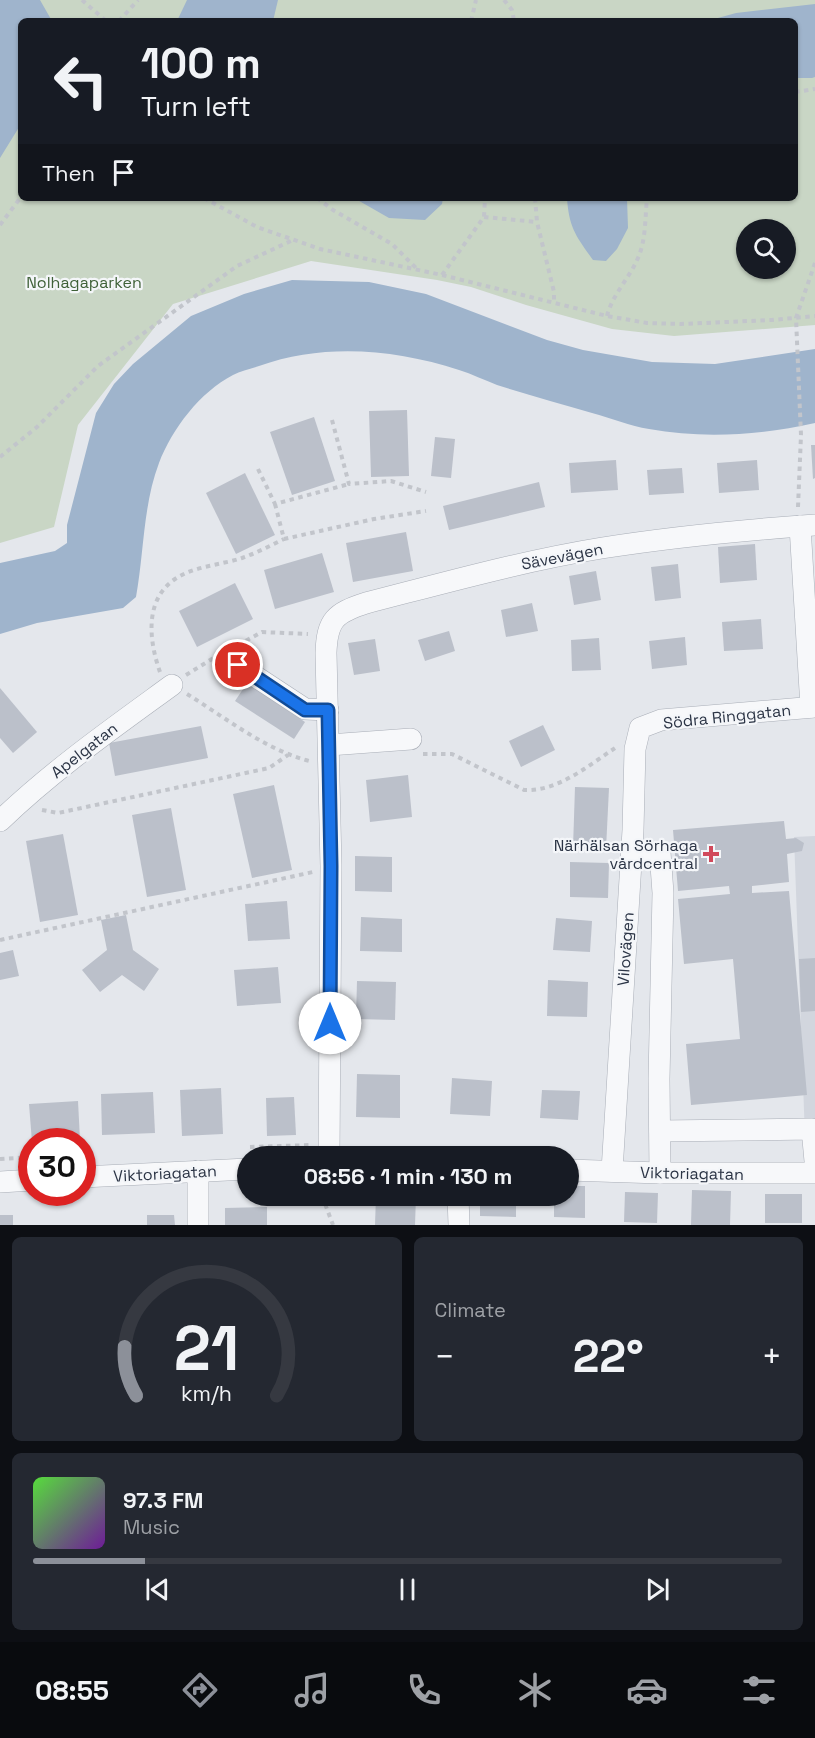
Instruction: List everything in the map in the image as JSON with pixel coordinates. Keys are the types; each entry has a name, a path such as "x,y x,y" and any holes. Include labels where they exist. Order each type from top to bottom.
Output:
{"street":[{"name":"Sävevägen","path":"328,710 327,635 333,621 351,608 524,563 602,548 740,531 807,526"},
{"path":"807,526 813,707"},
{"path":"238,665 305,710 328,710 331,866 329,1146"},
{"name":"Apelgatan","path":"0,821 25,797 81,751 172,685"},
{"name":"Södra Ringgatan","path":"640,728 661,720 813,707"},
{"name":"Vilovägen","path":"612,1171 632,853 635,749 640,728"},
{"path":"329,753 415,746"},
{"path":"632,853 660,852 663,893 659,1079 660,1173"},
{"path":"660,1131 814,1127 815,1161"},
{"name":"Viktoriagatan","path":"96,1176 237,1169"},
{"name":"Viktoriagatan","path":"579,1170 660,1173 815,1173"},
{"path":"198,1171 198,1225"},
{"path":"0,1182 18,1181"},
{"path":"458,1206 459,1225"}],"path":[{"path":"82,0 103,18"},
{"path":"122,18 138,0"},
{"path":"472,18 476,0"},
{"path":"504,0 512,10 513,18"},
{"path":"798,92 815,89"},
{"path":"0,225 18,201"},
{"path":"209,201 256,227 320,249 418,269 608,316 647,323 681,324 815,316"},
{"path":"321,201 392,244 418,269"},
{"path":"442,275 484,217 485,201"},
{"path":"535,201 537,222 554,292 554,302"},
{"path":"608,316 610,303 637,261 642,246 647,201"},
{"path":"484,217 537,222"},
{"path":"0,457 37,427 98,366 237,266 293,240"},
{"path":"807,526 798,498 802,460 796,318 815,263"},
{"path":"332,420 349,484"},
{"path":"258,469 275,504 284,539"},
{"path":"275,504 349,484 391,481 426,492"},
{"path":"329,753 315,762 288,755 162,678 153,651 151,630 153,611 160,595 175,579 189,573 241,558 284,539 374,519 426,511"},
{"path":"415,746 452,754 524,790 537,790 555,785 614,749 640,728"},
{"path":"25,797 41,810 58,813 269,768 288,755"},
{"path":"0,940 331,866"},
{"path":"0,1159 18,1158"},
{"path":"326,1206 333,1225"}],"shaded area":[{"path":"815,836 815,1164 806,1165 794,837"}],"green space":[{"name":"Nolhagaparken","path":"0,0 815,0 815,325 674,336 612,329 471,287 311,261 173,304 78,425 54,527 0,543"}],"water":[{"path":"0,0 40,0 50,18 18,18 18,129 0,158"},
{"path":"187,0 278,0 274,18 178,18"},
{"path":"815,4 815,77 798,78 798,18 718,18 736,13"},
{"path":"359,201 442,201 425,220 389,218"},
{"path":"567,201 627,201 628,228 617,249 606,261 593,260 578,238 570,217"},
{"path":"292,280 369,282 426,294 547,340 583,350 652,362 715,364 815,349 815,423 753,433 711,435 670,432 628,424 497,385 459,370 409,357 384,353 334,352 284,359 239,372 221,382 188,413 171,437 159,463 150,495 136,597 123,608 37,623 0,634 0,563 55,551 67,543 67,525 96,413 114,384 133,364 191,316 244,294"}],"building":[{"path":"407,410 409,476 371,477 369,411"},
{"path":"314,417 335,481 292,495 270,432"},
{"path":"435,437 455,439 451,478 431,476"},
{"path":"811,445 815,445 815,478 813,479"},
{"path":"616,460 618,490 571,493 569,463"},
{"path":"757,460 759,490 719,493 717,463"},
{"path":"682,468 684,493 649,495 647,470"},
{"path":"245,473 275,535 236,554 206,493"},
{"path":"539,482 545,507 449,530 443,506"},
{"path":"406,532 413,571 353,582 346,543"},
{"path":"755,544 757,580 720,583 718,547"},
{"path":"322,553 334,592 275,609 264,570"},
{"path":"678,564 681,598 655,601 651,567"},
{"path":"596,571 601,600 574,605 569,576"},
{"path":"235,583 253,619 197,647 179,611"},
{"path":"532,603 538,631 506,637 501,610"},
{"path":"761,619 763,649 724,651 722,622"},
{"path":"449,631 455,651 425,661 418,640"},
{"path":"685,637 687,665 652,669 649,641"},
{"path":"599,638 601,670 572,671 571,640"},
{"path":"375,639 380,671 354,675 348,643"},
{"path":"247,683 305,722 294,739 235,701"},
{"path":"0,688 37,732 13,753 0,738"},
{"path":"543,725 555,750 521,767 509,741"},
{"path":"201,726 208,758 115,776 109,743"},
{"path":"408,775 412,817 370,822 366,780"},
{"path":"274,785 292,870 252,878 233,794"},
{"path":"575,787 609,788 606,849 573,848"},
{"path":"171,808 186,890 147,897 132,815"},
{"path":"784,821 786,839 796,838 804,843 802,851 787,854 789,882 752,886 752,893 789,891 807,1095 691,1105 686,1044 740,1039 733,959 684,964 678,899 730,894 729,886 678,891 673,830"},
{"path":"63,834 78,915 40,922 26,841"},
{"path":"355,856 392,857 392,892 355,891"},
{"path":"570,862 609,863 608,898 570,897"},
{"path":"287,901 290,939 248,941 245,904"},
{"path":"126,915 133,950 159,969 144,991 122,975 100,992 82,970 107,950 101,920"},
{"path":"361,917 402,919 402,952 360,951"},
{"path":"556,918 592,921 590,952 553,950"},
{"path":"13,950 19,976 0,980 0,953"},
{"path":"815,958 815,1011 801,1012 799,959"},
{"path":"278,967 281,1003 237,1006 234,970"},
{"path":"548,980 588,982 587,1017 547,1016"},
{"path":"357,981 396,982 395,1020 356,1019"},
{"path":"357,1074 400,1075 400,1118 356,1117"},
{"path":"452,1078 492,1081 490,1116 450,1114"},
{"path":"221,1088 223,1134 182,1136 180,1090"},
{"path":"542,1090 580,1091 578,1120 540,1118"},
{"path":"153,1092 155,1133 102,1135 101,1094"},
{"path":"294,1097 296,1135 267,1136 266,1098"},
{"path":"78,1101 79,1128 31,1128 29,1104"},
{"path":"579,1186 585,1186 585,1218 554,1217 554,1206 579,1206"},
{"path":"692,1190 731,1191 730,1225 691,1225"},
{"path":"625,1192 658,1193 657,1223 624,1222"},
{"path":"765,1194 802,1194 802,1223 765,1223"},
{"path":"376,1206 416,1206 415,1225 375,1225"},
{"path":"480,1206 516,1206 516,1217 480,1216"},
{"path":"267,1207 267,1225 225,1225 225,1208"},
{"path":"0,1215 13,1215 13,1225 0,1225"},
{"path":"147,1215 174,1215 175,1225 147,1225"}],"place":[{"name":"Närhälsan Sörhaga vårdcentral","path":"711,854"}],"route":[{"path":"238,665 305,710 328,710 331,866 330,1023"}]}
